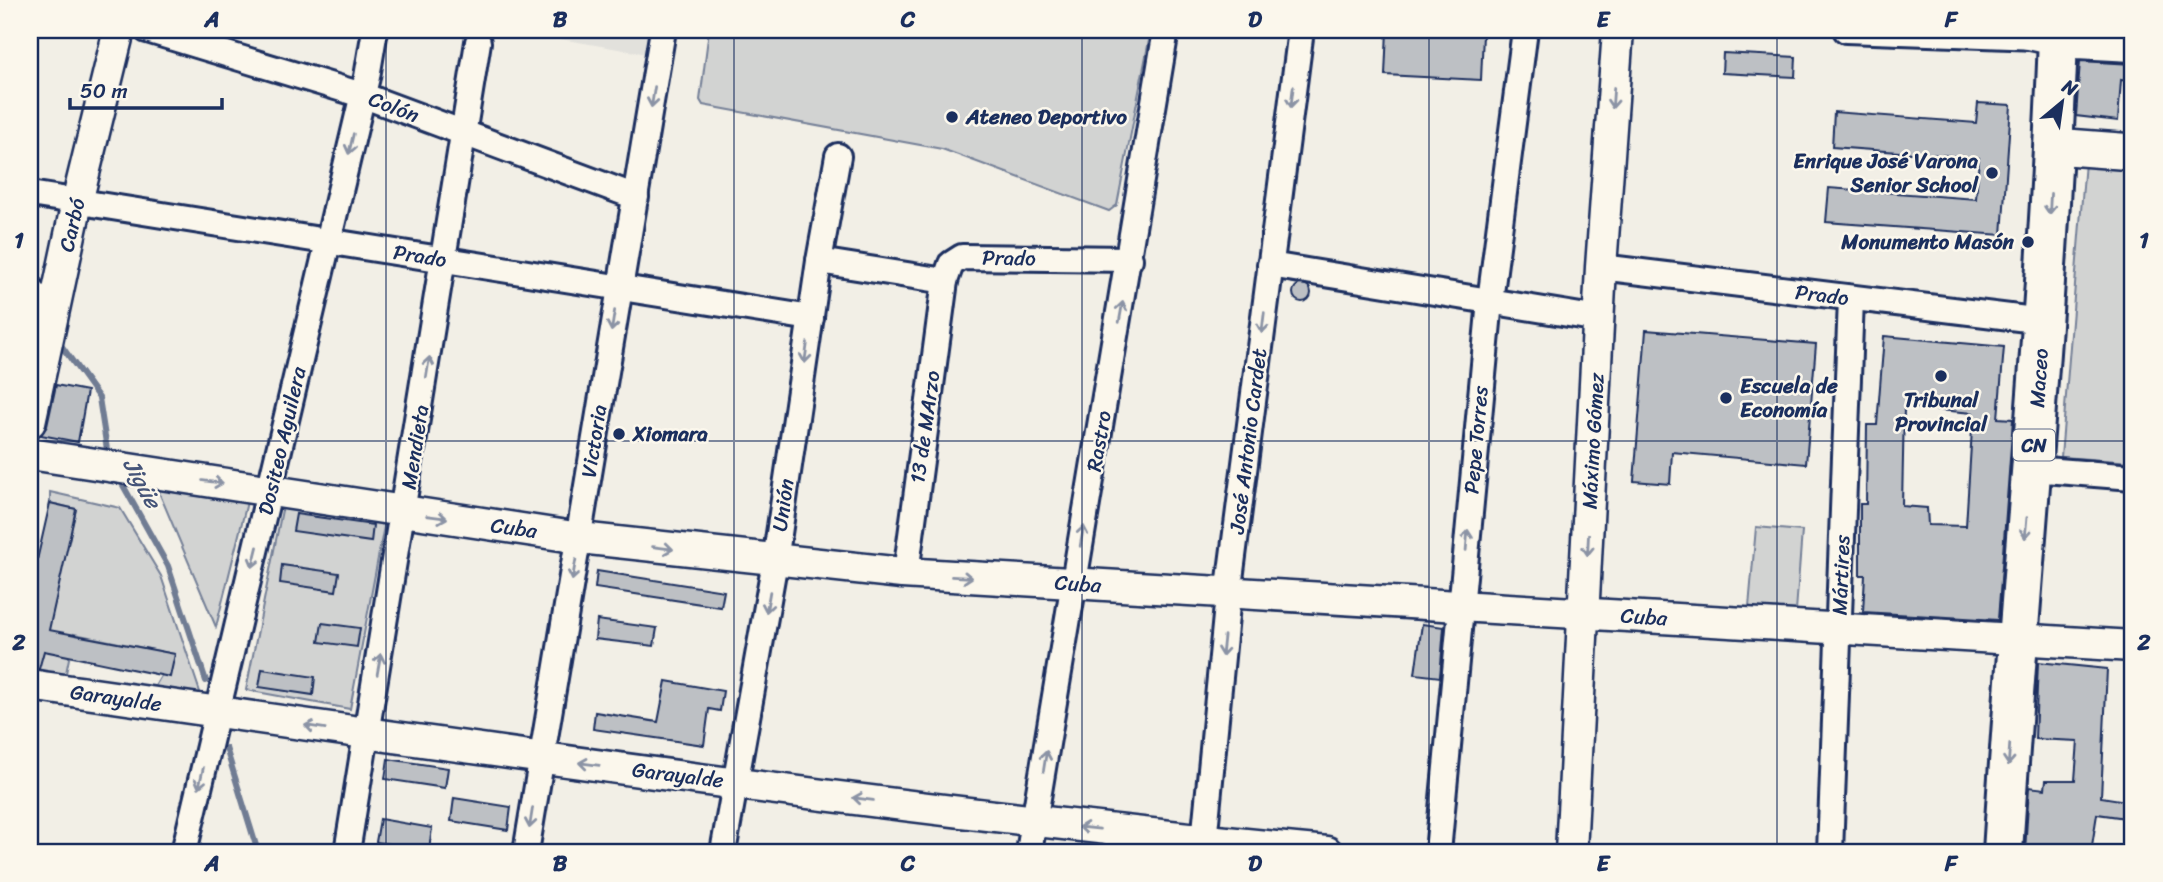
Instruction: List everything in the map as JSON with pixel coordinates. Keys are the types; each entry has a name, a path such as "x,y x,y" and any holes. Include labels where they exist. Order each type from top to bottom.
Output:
{"main road":[{"path":"2046,32 2133,42"},
{"name":"Maceo","path":"2003,852 2016,640 2032,469 2054,146 2046,32"},
{"path":"2054,146 2133,152"}],"street":[{"name":"Carbó","path":"30,422 77,202 119,30"},
{"name":"Colón","path":"147,30 362,95 636,197"},
{"name":"Dositeo Aguilera","path":"184,852 329,242 375,30"},
{"name":"Victoria","path":"526,852 663,30"},
{"name":"Rastro","path":"1029,852 1130,259 1166,30"},
{"name":"José Antonio Cardet","path":"1203,846 1228,595 1301,30"},
{"name":"Pepe Torres","path":"1438,852 1490,301 1525,30"},
{"name":"Máximo Gómez","path":"1571,852 1601,267 1618,30"},
{"path":"1846,30 2046,32"},
{"name":"Mendieta","path":"347,852 445,260 478,41"},
{"name":"Unión","path":"723,852 775,561 819,261 838,156"},
{"name":"Prado","path":"30,194 811,318"},
{"name":"Prado","path":"945,281 951,264 962,257 1130,259"},
{"path":"819,261 945,281"},
{"path":"1270,265 1599,319"},
{"name":"Prado","path":"1601,267 2043,321"},
{"name":"13 de MArzo","path":"906,573 945,281"},
{"path":"30,288 52,315"},
{"name":"Mártires","path":"1830,852 1852,299"},
{"name":"Cuba","path":"30,454 579,538 906,573 1228,595 2133,646"},
{"path":"2032,469 2133,478"},
{"name":"Garayalde","path":"30,685 367,735 1203,846 1327,852"}],"shaded area":[{"path":"509,30 658,30 653,55"},
{"name":"Ateneo Deportivo","path":"709,30 1151,30 1117,205 1109,211 942,149 703,105 700,100"},
{"path":"2085,162 2133,166 2133,462 2061,457"},
{"path":"153,478 249,494 216,627"},
{"path":"50,492 120,508 161,576 205,707 148,698 174,654 74,634 65,678 30,672 30,652 42,655 76,509 50,503"},
{"path":"284,500 386,515 350,709 246,690"},
{"path":"1756,527 1802,531 1796,611 1749,607"}],"building":[{"path":"1387,30 1483,34 1481,80 1385,75"},
{"path":"1723,53 1796,57 1795,77 1722,73"},
{"path":"2080,61 2133,64 2133,82 2121,80 2118,121 2076,116"},
{"name":"Enrique José Varona Senior School","path":"1978,103 2011,105 2002,235 1826,222 1829,188 1976,199 1979,158 1832,147 1834,112 1976,123"},
{"path":"1302,284 1308,287 1311,293 1308,299 1302,302 1296,299 1293,293 1296,287"},
{"name":"Escuela de Economía","path":"1646,330 1816,344 1806,464 1672,452 1670,484 1634,481"},
{"path":"1884,336 2004,347 1998,418 2013,419 1998,620 1863,612 1865,575 1860,575 1860,504 1866,504 1867,425 1877,425","holes":["1904,407 1973,413 1966,526 1928,525 1927,508 1902,506"]},
{"path":"56,385 87,391 78,442 41,435 47,426"},
{"path":"50,503 76,509 49,630 175,654 170,677 44,651 39,669 30,668 30,591"},
{"path":"296,514 373,525 371,542 293,531"},
{"path":"282,565 339,573 336,591 280,583"},
{"path":"597,571 724,591 721,607 595,588"},
{"path":"597,620 657,628 654,646 595,639"},
{"path":"322,623 360,628 357,647 319,642"},
{"path":"1422,624 1444,627 1440,677 1415,674"},
{"path":"2038,662 2107,669 2101,797 2133,802 2133,819 2097,814 2091,852 2025,852 2029,787 2045,789 2046,780 2075,780 2078,741 2035,739"},
{"path":"262,669 315,677 313,695 259,687"},
{"path":"666,681 723,691 720,711 709,709 704,745 593,729 595,712 658,722"},
{"path":"388,759 448,768 445,788 385,779"},
{"path":"454,798 511,807 508,830 451,821"},
{"path":"380,819 432,828 429,850 376,842"}],"waterway":[{"name":"Jigüe","path":"30,317 42,327"},
{"name":"Jigüe","path":"58,341 99,398 108,456"},
{"name":"Jigüe","path":"119,478 168,566 206,681"},
{"name":"Jigüe","path":"226,748 258,852"}],"place":[{"name":"Ateneo Deportivo","path":"952,117"},
{"name":"Enrique José Varona Senior School","path":"1992,173"},
{"name":"Monumento Masón","path":"2028,242"},
{"name":"Tribunal Provincial","path":"1941,376"},
{"name":"Escuela de Economía","path":"1726,398"},
{"name":"Xiomara","path":"619,434"}]}
